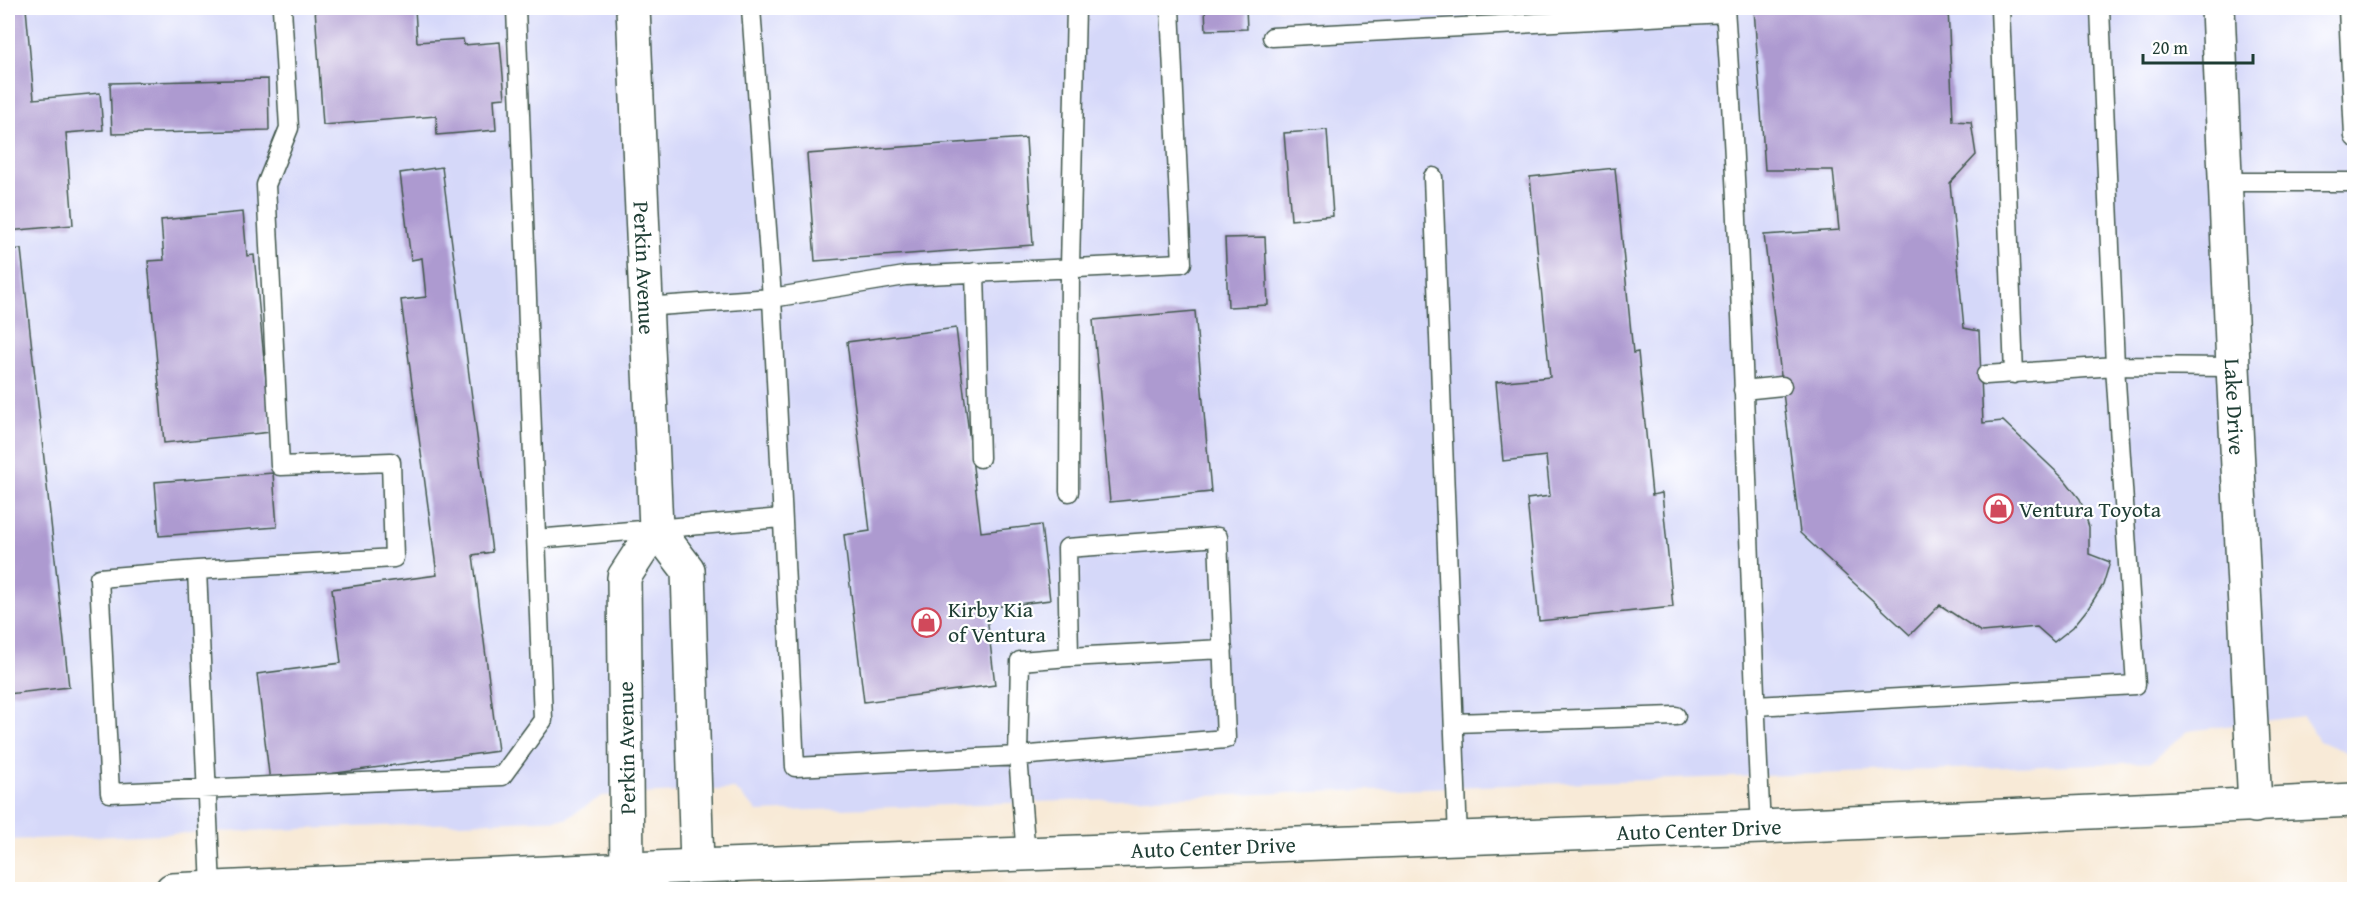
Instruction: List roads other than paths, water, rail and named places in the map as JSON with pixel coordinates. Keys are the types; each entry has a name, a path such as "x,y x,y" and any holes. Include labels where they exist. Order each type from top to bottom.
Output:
{"street":[{"name":"Perkin Avenue","path":"627,869 624,577 656,528 644,307 633,8"},
{"name":"Lake Drive","path":"2218,8 2255,806"},
{"path":"656,528 688,570 697,866"},
{"name":"Auto Center Drive","path":"172,890 697,866 1026,856 1761,827 2355,800"}],"lane":[{"path":"282,8 289,128 267,185 280,466 391,462 394,558 99,578 110,793 502,776 543,720 516,8"},
{"path":"751,8 772,298 795,766 1018,756 1226,739 1218,537 1067,548 1070,657"},
{"path":"1069,492 1070,267 1076,8"},
{"path":"644,307 772,298 906,276 1182,263 1170,8"},
{"path":"2000,8 2014,374"},
{"path":"1755,706 2136,685 2115,366 2100,8"},
{"path":"2348,8 2355,137"},
{"path":"1272,37 1725,10 1737,177 1740,335 1761,827"},
{"path":"1433,177 1458,839"},
{"path":"2226,182 2355,182"},
{"path":"975,272 980,458"},
{"path":"1986,375 2115,366 2233,367"},
{"path":"1743,390 1782,386"},
{"path":"536,539 782,518"},
{"path":"197,570 211,888"},
{"path":"1026,856 1018,756 1020,661 1223,648"},
{"path":"1454,723 1676,716"}],"place":[{"name":"Ventura Toyota","path":"1998,509"},
{"name":"Kirby Kia of Ventura","path":"927,622"}]}
